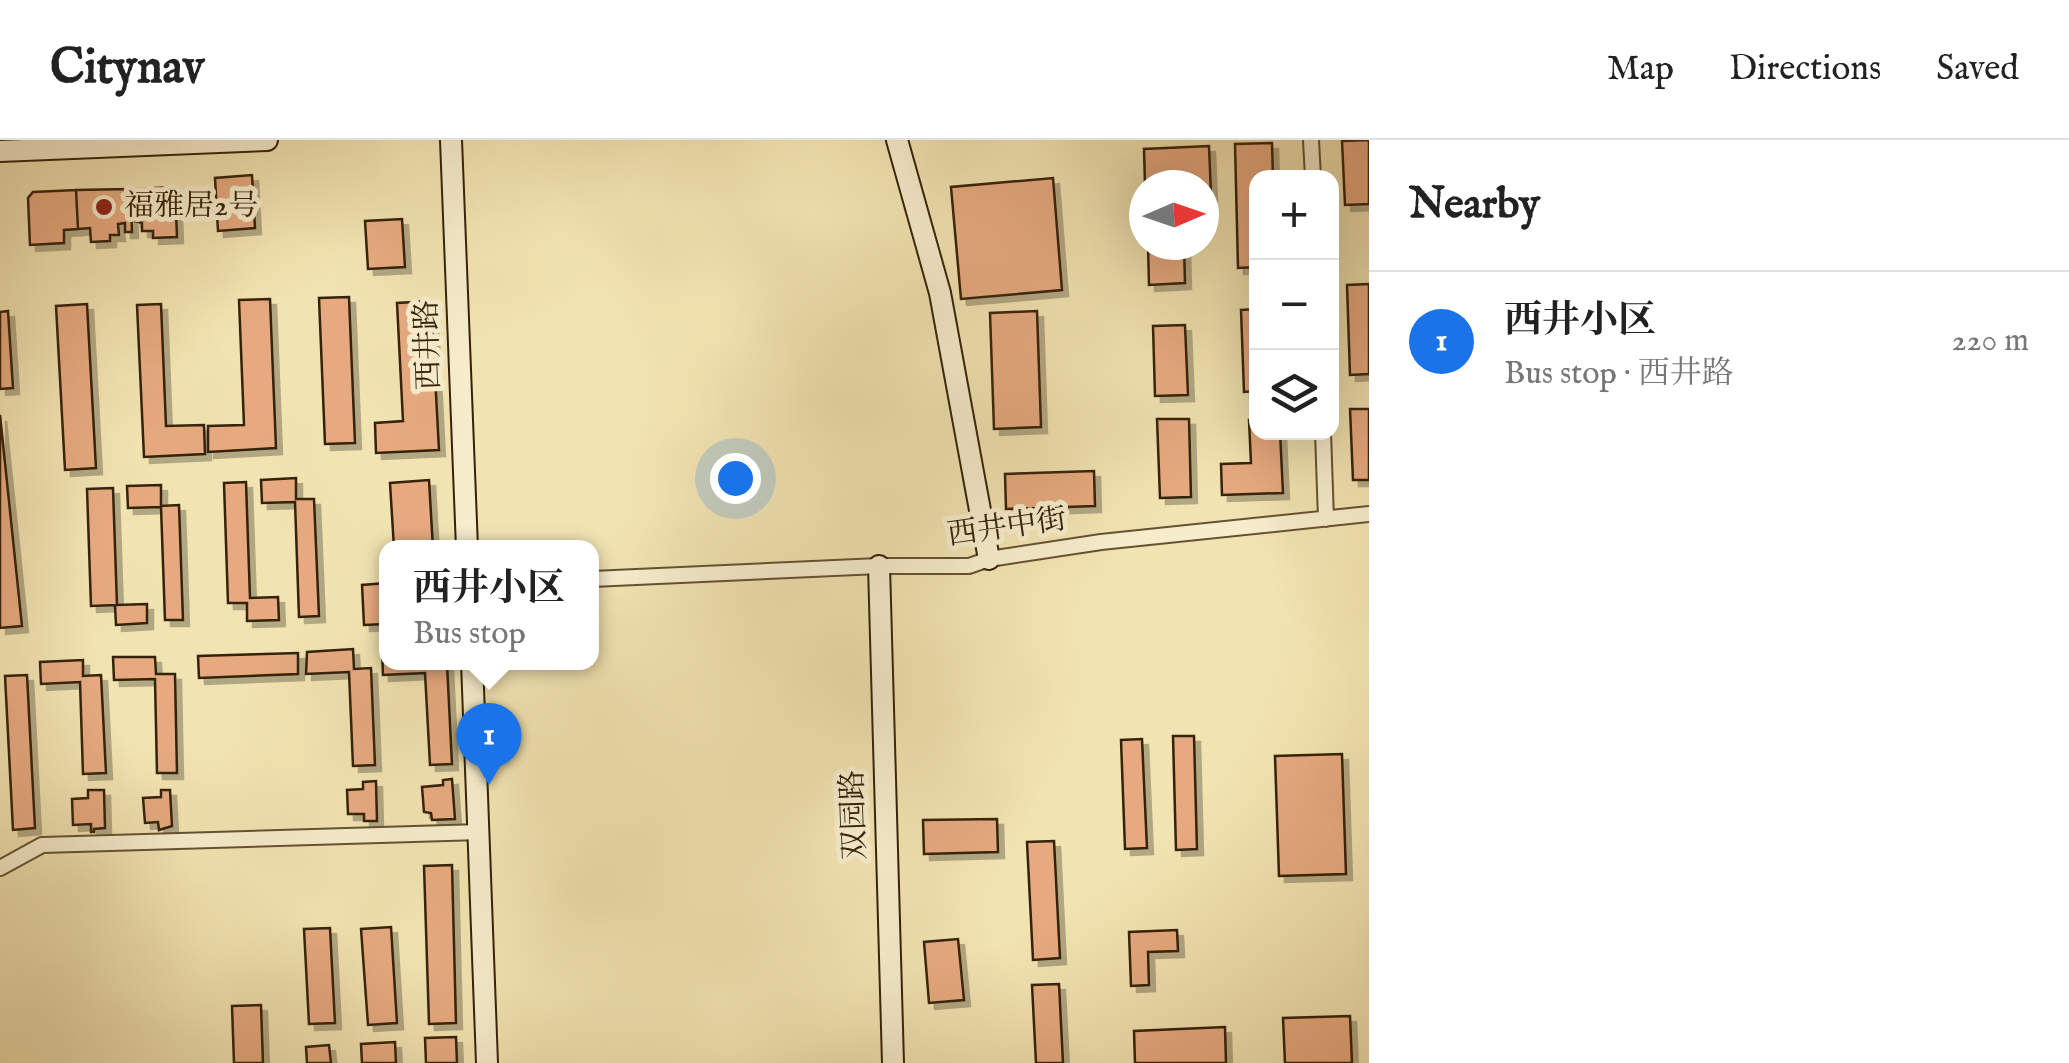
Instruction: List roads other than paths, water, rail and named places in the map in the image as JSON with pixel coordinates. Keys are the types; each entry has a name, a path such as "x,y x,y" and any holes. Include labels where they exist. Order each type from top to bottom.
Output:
{"street":[{"path":"0,151 267,140"},
{"name":"西井路","path":"450,140 467,540"},
{"path":"896,140 940,292 989,559"},
{"path":"1311,140 1313,170"},
{"path":"1323,440 1326,519"},
{"name":"西井中街","path":"599,578 969,566 989,559 1101,542 1369,514"},
{"name":"双园路","path":"879,566 893,1063"},
{"path":"472,670 487,1063"},
{"path":"0,868 42,846 480,832"}],"place":[{"name":"福雅居2号","path":"104,207"},
{"name":"西井小区","path":"489,785"}]}
